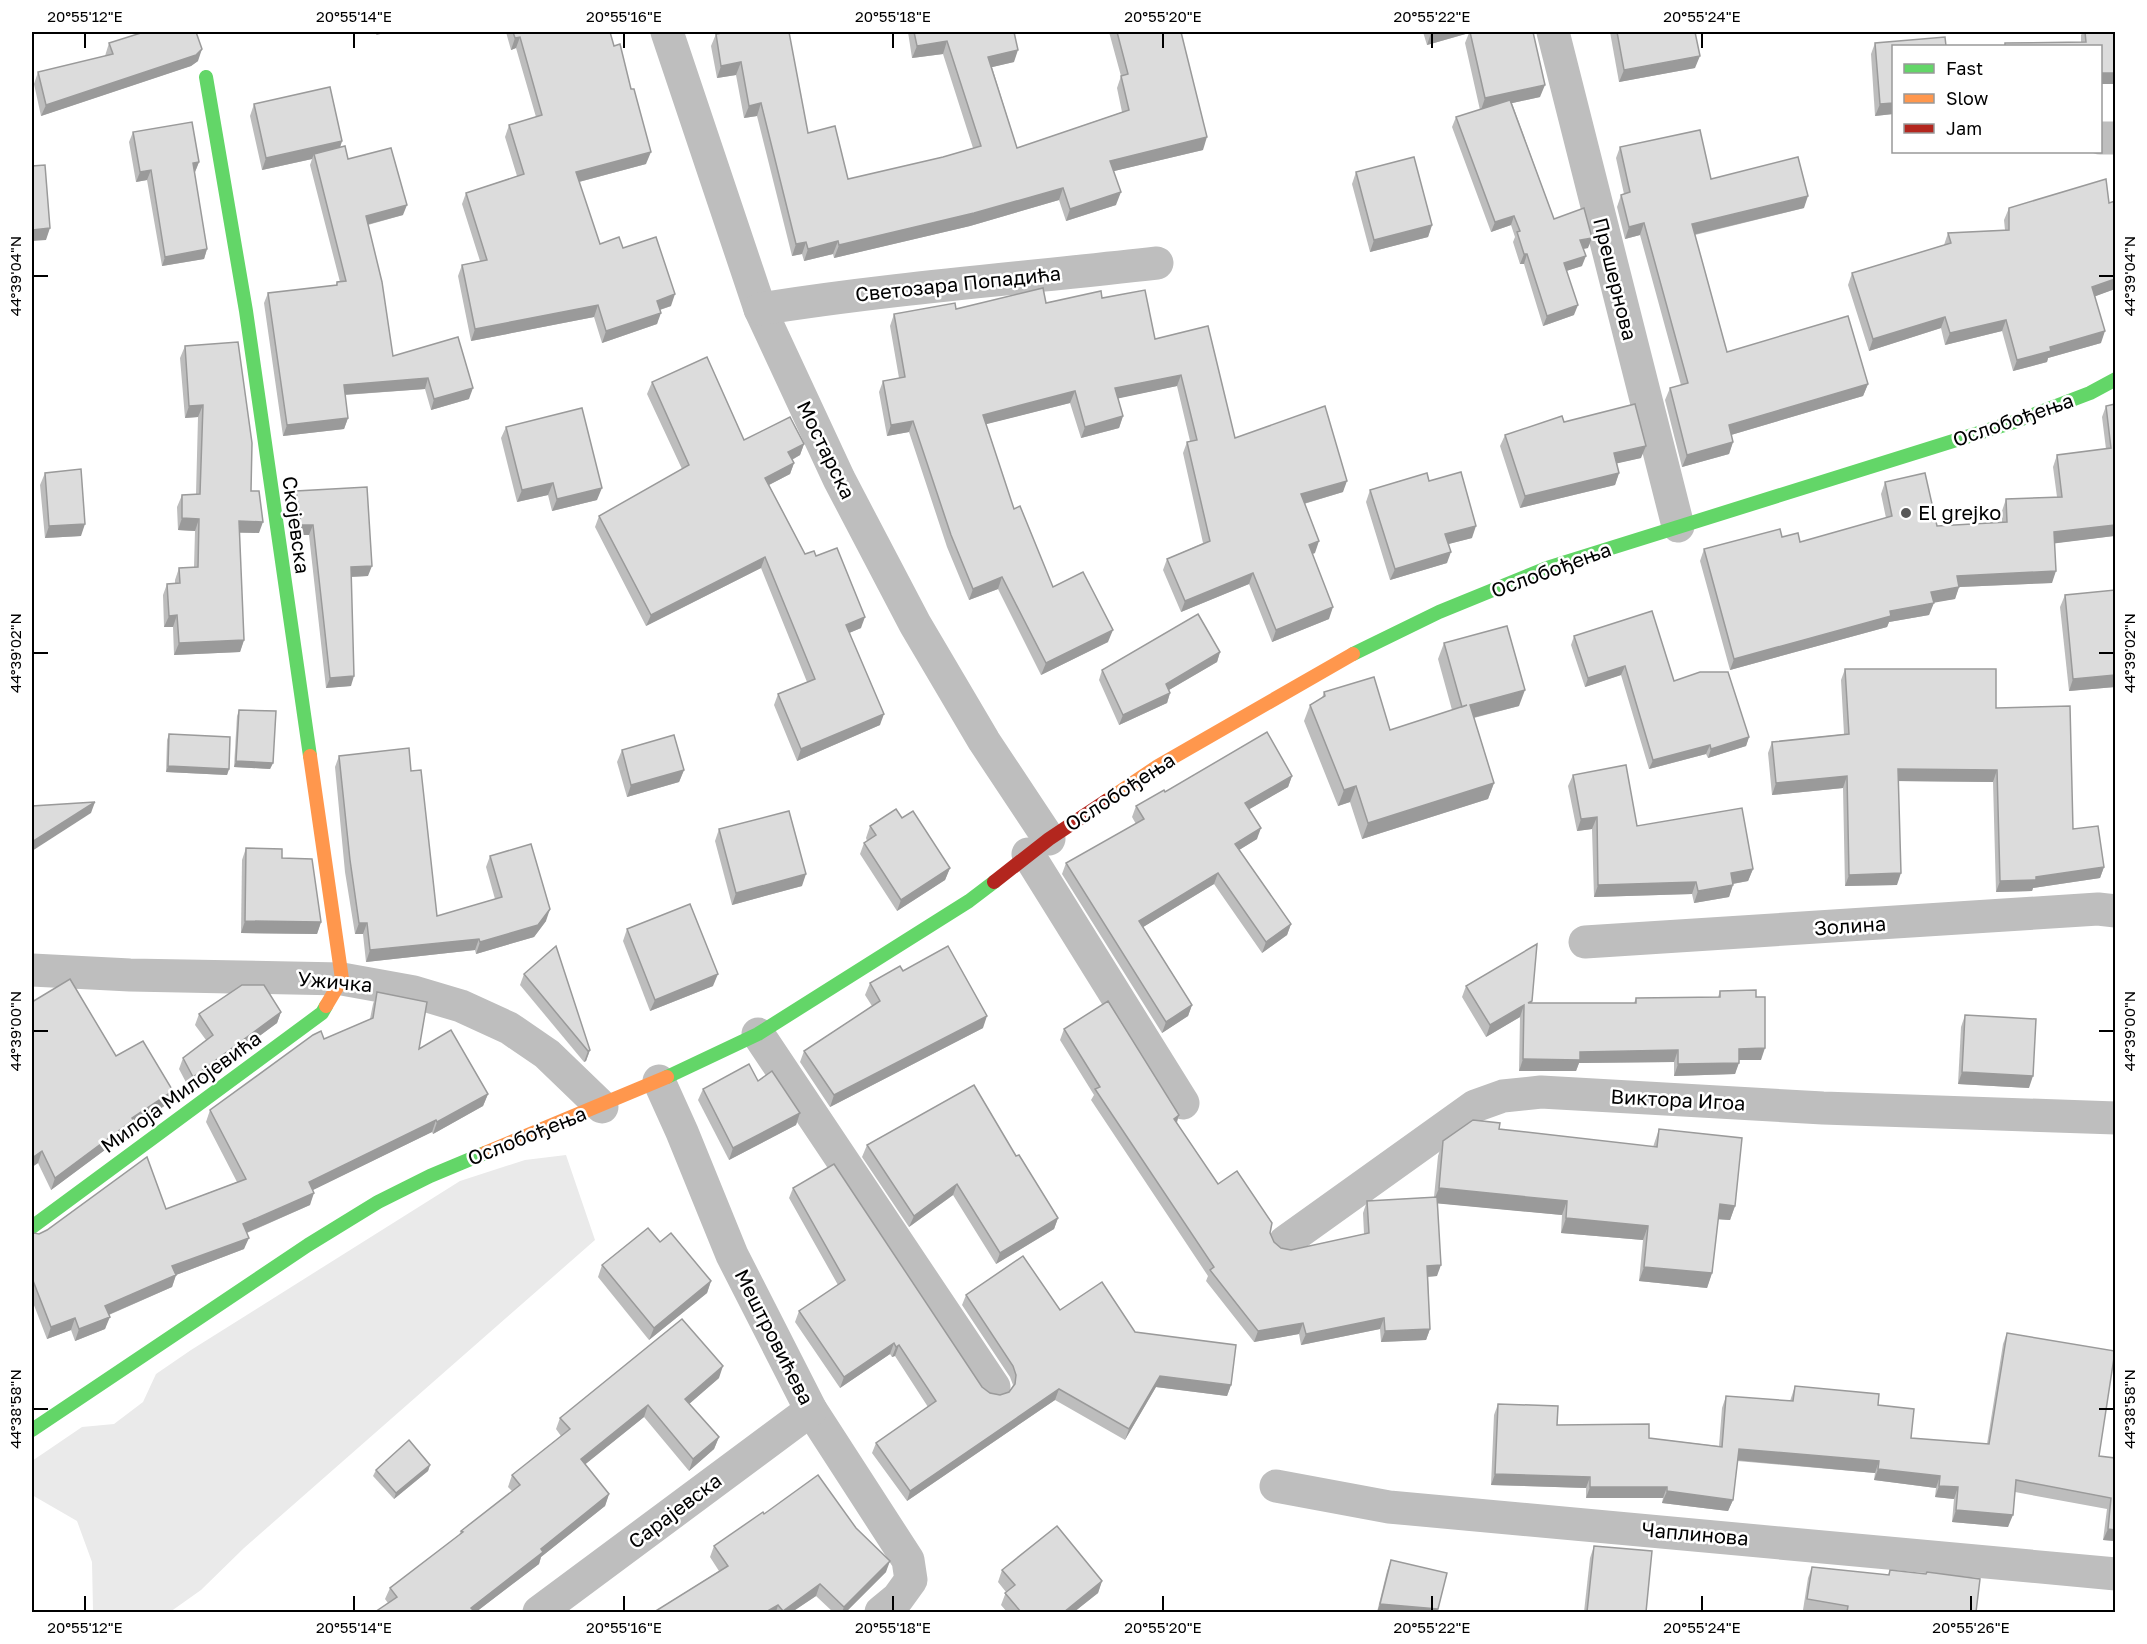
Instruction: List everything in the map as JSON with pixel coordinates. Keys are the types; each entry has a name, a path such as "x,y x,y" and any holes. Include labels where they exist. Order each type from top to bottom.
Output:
{"street":[{"name":"Мостарска","path":"667,32 760,309 839,479 915,624 984,741 1038,847"},
{"name":"Прешернова","path":"1553,32 1677,526"},
{"name":"Скојевска","path":"206,77 246,311 342,979"},
{"name":"Светозара Попадића","path":"760,309 849,295 984,283 1157,263"},
{"name":"Ослобођења","path":"32,1430 308,1245 378,1202 430,1176 602,1107 758,1034 969,901 1038,847 1158,766 1352,654 1439,612 1547,568 2014,422 2090,393 2115,379"},
{"path":"1038,847 1183,1103"},
{"name":"Золина","path":"1585,942 2098,909 2115,911"},
{"name":"Ужичка","path":"32,970 130,975 342,979 414,992 461,1006 509,1028 547,1054 602,1107"},
{"name":"Милоја Милојевића","path":"32,1227 322,1013 332,1000 342,979"},
{"path":"758,1034 994,1387"},
{"name":"Мештровићева","path":"659,1081 732,1255 811,1410 908,1560 911,1580 898,1598 881,1612"},
{"name":"Виктора Игоа","path":"1286,1242 1475,1106 1503,1096 1541,1092 1823,1108 2115,1118"},
{"name":"Сарајевска","path":"539,1612 811,1410"},
{"name":"Чаплинова","path":"1276,1486 1389,1507 2115,1574"}],"shaded area":[{"path":"566,1155 595,1240 244,1548 201,1590 170,1612 93,1610 92,1562 77,1521 32,1495 32,1461 82,1427 114,1424 143,1402 156,1374 460,1181 525,1160"}],"building":[{"path":"144,32 196,32 202,49 196,55 46,105 38,72 113,54 109,43"},
{"path":"513,32 610,32 614,46 620,44 631,89 634,89 651,152 576,172 600,244 619,237 623,248 656,237 675,294 657,301 661,313 606,331 598,305 475,329 462,265 487,260 466,193 524,174 509,125 542,115 520,37 515,38"},
{"path":"789,32 808,133 835,126 848,179 981,146 947,41 917,46 914,32 1014,32 1018,50 988,57 1017,148 1129,110 1121,76 1128,74 1117,32 1181,32 1207,137 1110,161 1121,192 1070,209 1063,188 974,213 839,245 838,241 808,249 806,242 796,244 761,103 749,106 741,62 721,66 716,34"},
{"path":"1470,32 1533,32 1545,85 1485,98"},
{"path":"1617,32 1695,32 1700,56 1624,70"},
{"path":"2085,32 2115,32 2115,73 2102,73 2102,45 2005,45 2005,43 2086,42"},
{"path":"1945,37 1946,45 1892,45 1892,103 1880,104 1875,43"},
{"path":"330,87 342,141 266,158 254,104"},
{"path":"1510,100 1554,219 1584,208 1592,238 1580,240 1586,256 1564,263 1578,305 1547,316 1527,254 1524,254 1517,232 1520,231 1514,216 1495,222 1456,117"},
{"path":"192,122 199,162 193,163 207,249 165,257 151,170 140,172 133,132"},
{"path":"1700,130 1711,179 1798,157 1808,196 1692,224 1727,352 1848,316 1868,384 1729,425 1733,442 1687,455 1670,388 1688,383 1644,223 1629,227 1621,195 1630,192 1620,147"},
{"path":"345,146 348,159 391,148 407,205 366,216 382,282 393,356 458,337 473,388 434,399 428,378 344,385 348,418 287,425 268,293 337,285 337,282 346,281 314,154"},
{"path":"1414,157 1432,225 1374,240 1356,172"},
{"path":"45,165 50,228 32,230 32,166"},
{"path":"2106,179 2109,203 2115,201 2115,279 2092,287 2105,331 2050,347 2051,351 2017,360 2006,320 1950,333 1945,317 1873,339 1852,273 1951,243 1948,233 2009,230 2009,208"},
{"path":"1043,288 1046,303 1101,291 1102,298 1145,290 1155,339 1208,326 1235,438 1325,406 1347,481 1301,494 1319,541 1309,545 1333,607 1276,630 1253,573 1185,601 1167,559 1210,541 1187,442 1197,440 1181,375 1115,388 1123,416 1085,427 1075,391 983,415 1014,509 1020,506 1053,587 1083,572 1113,630 1046,663 1002,577 973,589 951,535 913,421 891,425 883,381 905,377 894,314 955,303 956,309"},
{"path":"238,342 252,443 251,491 259,491 263,522 239,521 244,640 179,643 177,615 169,616 167,584 180,583 179,568 198,567 199,519 182,518 182,495 200,494 203,405 189,406 185,346"},
{"path":"707,357 744,440 790,417 804,444 788,452 794,463 765,478 805,554 814,551 816,556 837,548 865,617 846,625 884,714 801,749 778,694 815,679 765,557 651,615 599,516 689,465 652,382"},
{"path":"1635,404 1646,446 1614,453 1619,473 1525,496 1505,435 1562,416 1564,422"},
{"path":"2115,404 2115,525 2054,532 2056,571 1957,576 1959,587 1931,592 1934,603 1890,611 1891,616 1734,659 1704,549 1780,529 1782,537 1798,533 1800,542 1892,516 1885,482 1925,473 1937,526 2007,522 2006,499 2062,497 2057,455 2111,448 2106,406"},
{"path":"582,408 602,488 557,499 553,483 522,490 506,427"},
{"path":"81,469 85,524 49,526 45,473"},
{"path":"1461,472 1476,526 1445,534 1451,552 1395,569 1370,490 1427,473 1429,481"},
{"path":"367,487 372,566 351,567 354,676 330,678 313,525 301,525 296,491"},
{"path":"2115,590 2115,675 2073,679 2065,595"},
{"path":"1652,611 1674,681 1700,672 1728,672 1749,737 1711,749 1710,745 1653,760 1625,666 1588,678 1574,636"},
{"path":"1198,614 1220,652 1166,684 1170,693 1123,715 1102,670"},
{"path":"1507,626 1525,690 1470,705 1494,783 1368,823 1356,786 1344,790 1310,705 1325,696 1324,692 1374,677 1390,730 1462,707 1444,643"},
{"path":"1845,669 1996,669 1996,708 2070,706 2073,829 2098,826 2104,867 2036,877 2036,880 2000,881 1997,770 1898,769 1901,873 1849,875 1847,776 1776,783 1772,742 1849,734"},
{"path":"239,710 276,711 273,763 236,761"},
{"path":"1267,732 1292,776 1245,803 1261,828 1235,844 1291,924 1266,942 1218,873 1139,921 1192,1005 1166,1022 1066,863 1144,819 1136,806 1164,790 1165,792"},
{"path":"169,734 230,737 229,769 168,766"},
{"path":"674,735 684,770 631,785 622,750"},
{"path":"409,748 411,771 421,770 437,916 502,897 490,856 531,844 550,909 538,925 480,942 479,939 370,950 367,923 359,923 339,756"},
{"path":"1626,765 1637,826 1742,808 1753,869 1731,873 1733,885 1698,891 1696,882 1598,885 1597,817 1581,819 1573,775"},
{"path":"95,802 32,842 32,806"},
{"path":"896,809 902,818 913,811 950,868 901,900 864,843 876,835 870,826"},
{"path":"789,811 806,874 736,893 719,829"},
{"path":"246,848 282,849 282,858 312,859 321,922 245,921"},
{"path":"690,904 718,974 655,1000 627,929"},
{"path":"1537,944 1532,1001 1528,1003 1636,1003 1636,998 1720,997 1720,991 1756,990 1756,997 1765,997 1765,1048 1739,1049 1739,1063 1678,1064 1678,1050 1580,1052 1580,1060 1523,1059 1524,1005 1490,1025 1466,986"},
{"path":"556,946 590,1050 588,1051 524,974"},
{"path":"948,946 987,1016 834,1095 804,1051 880,1001 870,983 900,966 903,971"},
{"path":"70,979 116,1056 143,1041 173,1091 132,1118 133,1120 55,1178 42,1151 32,1158 32,1002"},
{"path":"242,985 264,985 281,1012 193,1077 183,1058 213,1035 199,1014"},
{"path":"377,992 427,1002 419,1049 451,1030 488,1094 437,1122 436,1120 309,1182 314,1193 243,1224 249,1238 172,1266 176,1275 105,1306 110,1317 79,1329 75,1318 51,1327 32,1278 32,1235 47,1230 147,1157 166,1209 246,1179 210,1110 313,1035 321,1031 324,1039 373,1018"},
{"path":"1108,1001 1179,1115 1174,1119 1218,1184 1237,1171 1272,1223 1270,1233 1274,1242 1281,1248 1291,1250 1369,1233 1367,1201 1437,1197 1441,1265 1427,1266 1430,1329 1385,1331 1384,1318 1306,1334 1303,1323 1258,1331 1210,1270 1214,1267 1095,1089 1100,1087 1064,1029"},
{"path":"1965,1015 2036,1019 2033,1076 1962,1072"},
{"path":"749,1064 758,1081 772,1071 800,1113 733,1148 703,1089"},
{"path":"974,1085 1016,1156 1019,1155 1058,1218 1000,1253 957,1184 914,1216 867,1145"},
{"path":"1473,1120 1500,1123 1499,1129 1657,1147 1659,1129 1742,1138 1735,1206 1720,1204 1712,1273 1644,1267 1648,1226 1566,1218 1567,1201 1439,1188 1443,1141"},
{"path":"834,1164 982,1387 990,1393 1000,1395 1009,1392 1015,1384 1016,1375 1013,1366 966,1295 1023,1256 1060,1310 1102,1282 1135,1332 1236,1345 1231,1385 1160,1376 1129,1429 1059,1389 910,1491 876,1443 936,1401 899,1345 896,1347 894,1343 844,1377 799,1311 845,1280 793,1188"},
{"path":"648,1228 660,1242 671,1233 711,1281 654,1328 602,1265"},
{"path":"682,1319 723,1366 685,1399 719,1437 693,1459 648,1405 581,1459 609,1494 541,1549 543,1552 471,1608 475,1612 375,1612 397,1597 390,1588 520,1485 512,1475 570,1429 560,1418"},
{"path":"2007,1333 2115,1351 2099,1456 2115,1458 2115,1530 2108,1529 2111,1498 2016,1480 2013,1515 1956,1510 1958,1487 1939,1486 1940,1476 1878,1469 1879,1461 1739,1449 1733,1500 1667,1491 1667,1487 1590,1487 1590,1477 1495,1474 1498,1404 1558,1406 1557,1425 1649,1424 1649,1438 1722,1447 1726,1396 1793,1401 1795,1386 1879,1394 1878,1405 1914,1409 1911,1438 1989,1444"},
{"path":"409,1440 430,1465 396,1493 376,1470"},
{"path":"818,1475 856,1528 890,1561 844,1607 820,1584 783,1611 778,1605 766,1612 654,1612 728,1566 714,1546"},
{"path":"1057,1526 1102,1581 1064,1612 1021,1612 1005,1593 1015,1585 1002,1570"},
{"path":"1594,1546 1652,1551 1646,1612 1587,1612"},
{"path":"1391,1560 1447,1573 1438,1609 1380,1604"},
{"path":"1812,1567 1889,1575 1890,1570 1926,1574 1927,1572 1980,1579 1976,1612 1847,1612 1848,1606 1807,1599"}],"traffic: fast":[{"path":"206,77 246,311 310,756"},
{"path":"1353,654 1439,612 1547,568 2014,422 2090,393 2116,379"},
{"path":"667,1077 758,1034 969,901 994,882"},
{"path":"32,1227 322,1013 326,1006"},
{"path":"32,1430 308,1245 378,1202 430,1176 485,1153"}],"traffic: slow":[{"path":"1106,801 1158,766 1353,654"},
{"path":"310,756 342,979 326,1006"},
{"path":"485,1153 667,1077"}],"traffic: jam":[{"path":"994,882 1049,839 1106,801"}],"place":[{"name":"El grejko","path":"1906,513"}]}
